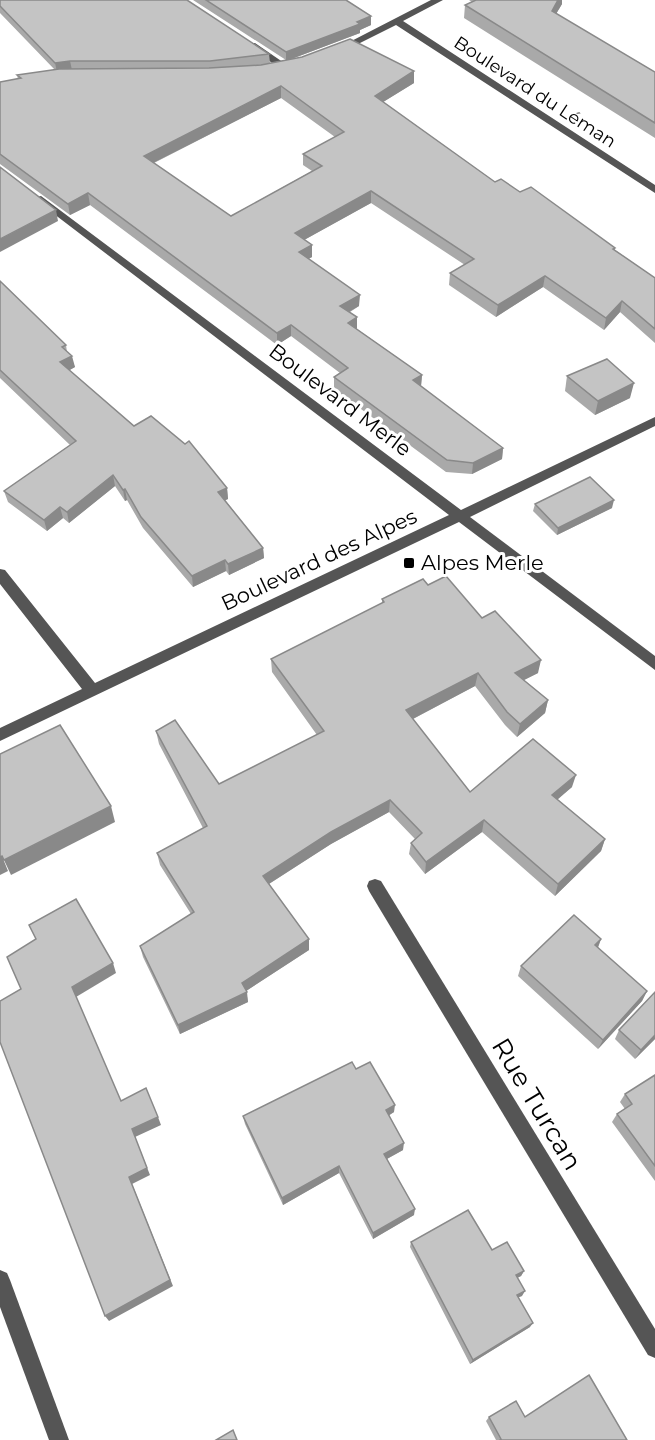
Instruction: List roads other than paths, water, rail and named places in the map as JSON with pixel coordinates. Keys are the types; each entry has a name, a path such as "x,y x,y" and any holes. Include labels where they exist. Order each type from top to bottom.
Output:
{"street":[{"path":"329,54 398,22 438,0"},
{"name":"Boulevard du Léman","path":"398,22 655,190"},
{"path":"239,37 285,67"},
{"path":"264,69 296,64"},
{"name":"Boulevard Merle","path":"28,190 655,664"},
{"name":"Boulevard des Alpes","path":"0,735 459,517 655,421"},
{"path":"0,574 92,691"},
{"name":"Rue Turcan","path":"375,886 655,1348"},
{"path":"0,1280 59,1440"}],"place":[{"name":"Alpes Merle","path":"409,563"}]}
